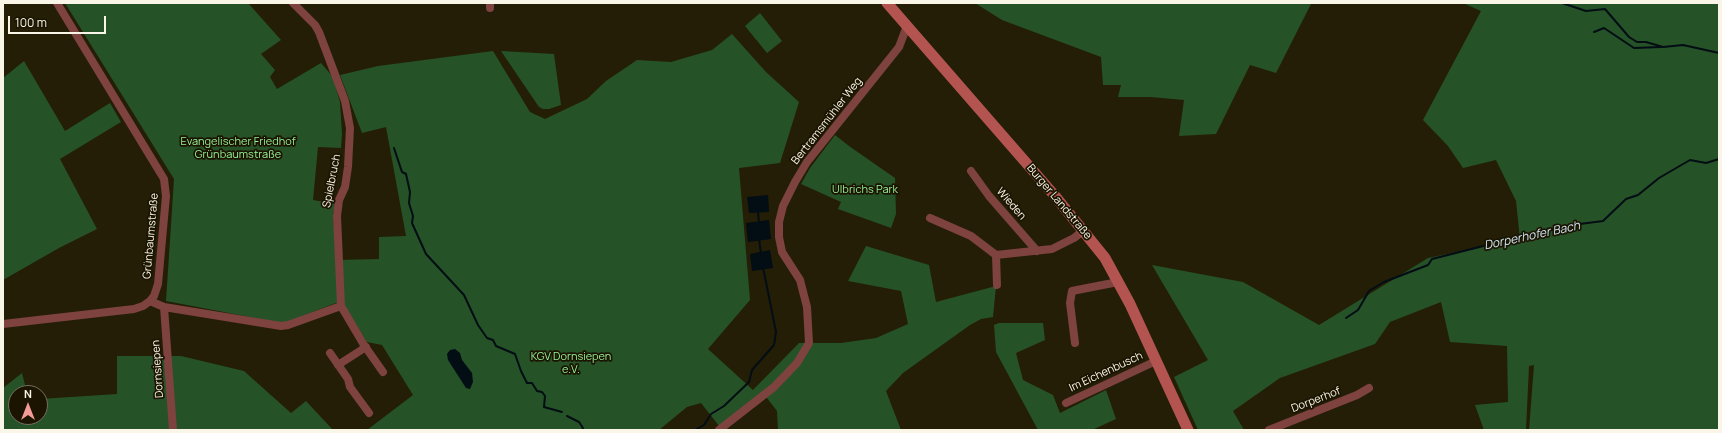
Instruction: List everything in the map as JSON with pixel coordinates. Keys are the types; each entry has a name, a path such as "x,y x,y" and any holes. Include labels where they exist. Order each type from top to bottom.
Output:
{"main road":[{"name":"Burger Landstraße","path":"887,3 947,71 1105,258 1118,282 1188,430"}],"street":[{"name":"Grünbaumstraße","path":"57,3 164,179 166,196 160,272 157,288 150,301"},
{"name":"Spielbruch","path":"293,3 316,25 343,96 350,128 348,167 345,187 338,206 337,216 341,306 383,372"},
{"name":"Bertramsmühler Weg","path":"719,430 774,387 797,363 809,343 806,307 800,280 782,252 778,237 779,222 783,206 807,162 899,46 907,26"},
{"name":"Wieden","path":"971,171 986,192 1037,251"},
{"path":"930,218 971,236 996,255 1052,249 1074,238 1083,231"},
{"path":"996,255 997,285"},
{"path":"1075,343 1070,303 1072,291 1118,282"},
{"path":"3,324 123,311 142,307 150,301 164,307 262,324 284,326 341,306"},
{"name":"Dornsiepen","path":"164,307 173,430"},
{"path":"338,366 366,347"},
{"path":"330,353 348,379 350,387 369,413"},
{"name":"Im Eichenbusch","path":"1066,403 1156,361"},
{"name":"Dorperhof","path":"1269,430 1357,395 1369,388"}],"green space":[{"path":"65,3 248,3 281,40 261,54 275,70 270,77 277,89 321,63 333,77 340,102 342,134 341,148 318,147 313,200 335,204 333,215 337,260 379,259 379,237 406,236 386,127 362,133 340,75 378,66 493,51 530,112 545,119 587,99 606,81 637,60 671,62 712,50 732,34 766,72 799,102 780,163 739,168 750,300 708,349 753,390 799,343 841,343 876,338 908,324 901,291 848,281 866,246 929,265 936,302 996,286 993,317 981,319 970,325 903,373 886,391 901,430 778,430 777,411 763,393 720,427 701,403 687,407 659,430 367,430 413,395 382,345 367,342 343,304 336,303 287,322 276,322 166,301 174,179"},
{"path":"975,3 1311,4 1276,73 1250,65 1216,134 1179,136 1184,100 1151,97 1118,97 1121,85 1103,85 1101,57 1002,20"},
{"path":"1463,3 1719,3 1719,430 1529,430 1534,365 1529,366 1526,430 1484,430 1475,405 1508,402 1507,346 1450,342 1441,302 1390,322 1375,344 1280,378 1233,411 1244,430 1198,430 1174,377 1208,360 1152,265 1243,282 1319,325 1428,258 1520,239 1516,201 1496,160 1463,168 1448,146 1423,120 1481,11"},
{"path":"760,13 782,41 767,53 745,26"},
{"path":"501,51 554,54 561,105 549,109 539,107"},
{"path":"24,61 65,131 110,103 121,122 60,159 97,229 59,248 3,280 3,78"},
{"name":"Ulbrichs Park","path":"835,135 895,178 896,214 891,228 838,209 841,202 801,184 810,168"},
{"path":"999,323 1043,323 1045,340 1016,353 1023,380 1053,395 1060,413 1106,390 1116,419 1092,430 1038,430 996,352 994,325"},
{"path":"117,356 181,356 244,371 291,413 306,401 333,430 3,430 3,388 22,373 25,385 8,385 8,425 48,425 48,398 117,394"}],"shaded area":[{"path":"768,195 769,212 749,213 747,197"},
{"path":"769,220 771,239 748,242 746,223"},
{"path":"770,250 773,268 752,271 750,254"},
{"path":"455,349 460,353 462,360 472,373 473,382 470,389 466,388 448,360 447,354 450,350"}],"waterway":[{"path":"1562,3 1586,11 1605,9 1629,37 1637,42 1646,42 1663,47 1683,45 1719,53"},
{"path":"1594,32 1604,28 1634,48 1661,47"},
{"path":"394,148 402,172 406,174 410,192 409,203 413,216 412,223 426,254 464,295 478,325 487,338 493,340 496,346 515,354 527,383 532,383 537,391 542,392 545,396 544,407 562,412"},
{"name":"Dorperhofer Bach","path":"1346,318 1358,310 1369,291 1384,282 1428,265 1432,259 1572,225 1603,221 1626,199 1638,195 1659,178 1690,160 1706,163 1719,159"},
{"path":"758,212 759,223"},
{"path":"759,239 761,253"},
{"path":"695,430 704,425 711,414 724,406 749,382 752,370 774,345 776,332 763,267"},
{"path":"567,416 579,422 583,428 582,430"}],"park label":[{"name":"Evangelischer Friedhof Grünbaumstraße","path":"238,148"},
{"name":"KGV Dornsiepen e.V.","path":"571,363"}]}
